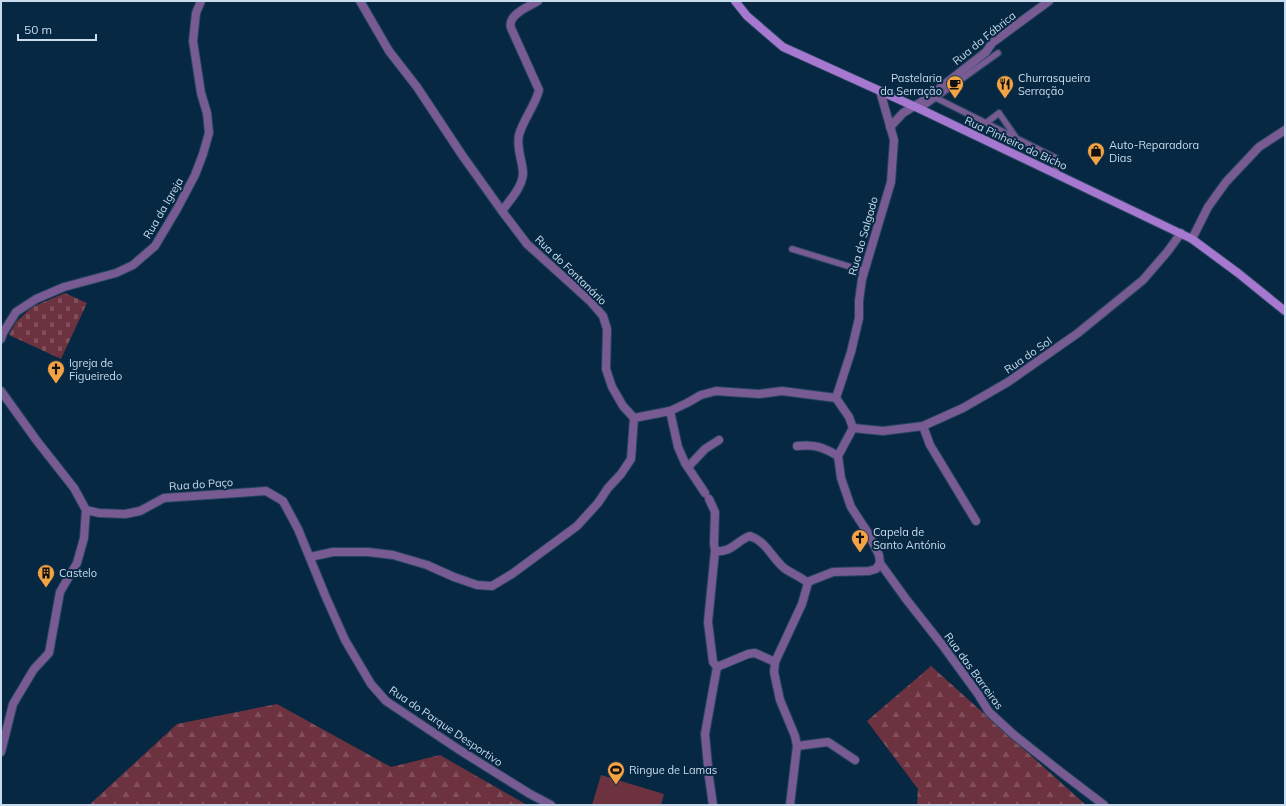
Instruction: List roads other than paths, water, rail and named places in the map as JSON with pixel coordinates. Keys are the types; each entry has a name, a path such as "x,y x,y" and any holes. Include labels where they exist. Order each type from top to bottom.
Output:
{"main road":[{"name":"Rua Pinheiro do Bicho","path":"735,1 747,16 783,46 1192,239 1285,311"}],"street":[{"name":"Rua da Igreja","path":"1,339 16,312 36,299 64,287 116,273 134,265 155,246 177,209 195,175 209,133 207,113 201,93 193,41 196,13 201,1"},
{"name":"Rua do Fontanário","path":"360,1 389,51 417,88 462,155 527,244 590,301 603,316 607,329 606,369 612,387 623,406 634,418"},
{"path":"502,211 522,180 523,174 519,149 519,135 539,90 511,28 510,22 516,14 538,1"},
{"name":"Rua da Fábrica","path":"917,108 926,99 986,52 992,44 1050,1"},
{"name":"Rua do Salgado","path":"836,398 851,352 859,318 859,302 864,271 891,182 894,140 880,92"},
{"path":"890,127 903,113 917,108"},
{"path":"1192,239 1208,207 1226,182 1259,147 1285,130"},
{"name":"Rua do Sol","path":"854,428 883,431 923,426 963,408 1008,382 1078,333 1143,280 1168,251 1181,233"},
{"path":"1,391 37,441 74,488 86,510 84,538 77,563 60,592 50,653 34,669 13,704 1,752"},
{"path":"310,557 333,552 368,552 393,555 427,565 477,586 492,586 512,574 577,526 598,503 631,459 634,418 670,411 701,395 716,391 759,394 782,391 836,398 849,417 854,428 838,456 817,446 797,446"},
{"path":"670,411 678,447 688,467 707,496 715,512 715,551 708,622 713,662 717,667 705,734 713,805"},
{"path":"923,426 930,445 976,521"},
{"path":"688,467 705,449 719,440"},
{"name":"Rua das Barreiras","path":"838,456 841,478 851,507 868,533 879,555 880,563 943,646 978,694 989,712 1014,735 1104,805"},
{"name":"Rua do Paço","path":"86,510 125,514 140,511 164,498 266,491 283,501 298,529 310,557"},
{"path":"715,551 723,552 743,538 750,536 763,542 785,568 801,577 808,583"},
{"name":"Rua do Parque Desportivo","path":"310,557 345,640 371,684 386,701 461,751 530,794 551,805"},
{"path":"790,805 798,746 777,690 774,672 775,662 802,604 808,583 815,578 833,572 869,571 876,569 880,563"},
{"path":"717,667 748,654 755,653 775,662"},
{"path":"798,746 828,742 855,760"}],"lane":[{"path":"917,108 936,98 998,53"},
{"path":"936,98 1015,136 1056,158 1056,174"},
{"path":"986,123 999,113 1015,136"},
{"path":"792,249 864,271"}],"place":[{"name":"Pastelaria da Serração","path":"955,99"},
{"name":"Churrasqueira Serração","path":"1005,99"},
{"name":"Auto-Reparadora Dias","path":"1096,166"},
{"name":"Igreja de Figueiredo","path":"56,384"},
{"name":"Capela de Santo António","path":"860,553"},
{"name":"Castelo","path":"46,588"},
{"name":"Ringue de Lamas","path":"616,785"}]}
